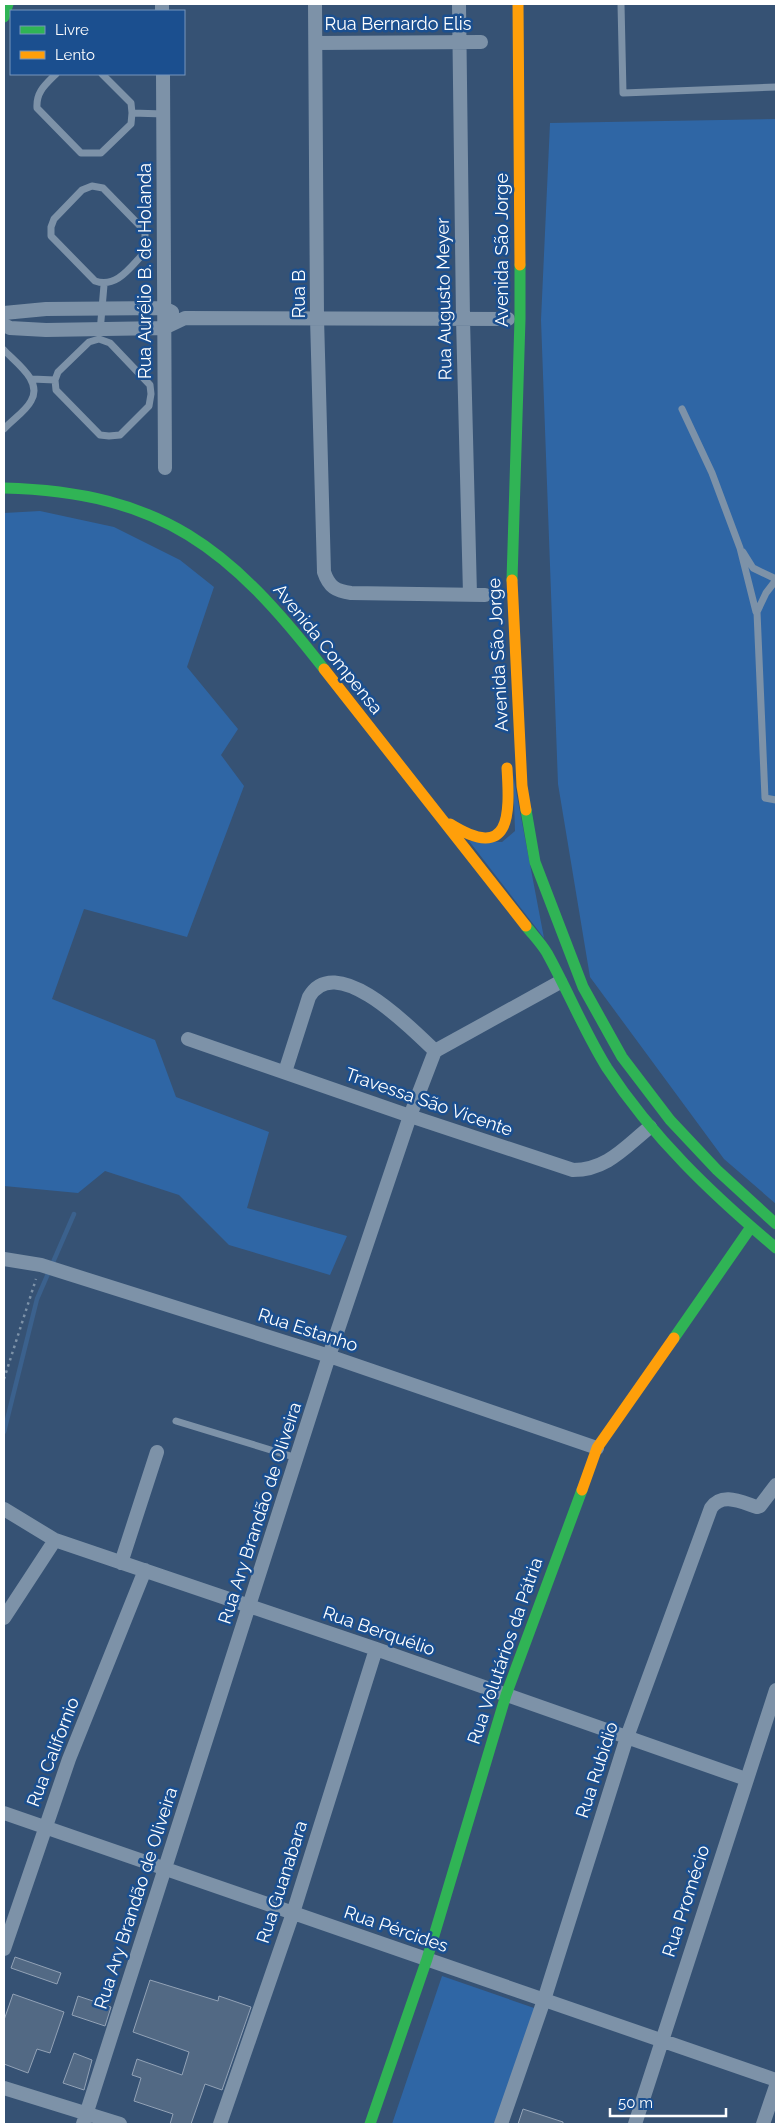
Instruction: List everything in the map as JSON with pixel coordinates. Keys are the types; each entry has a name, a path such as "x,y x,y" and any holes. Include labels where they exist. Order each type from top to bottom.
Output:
{"main road":[{"path":"4,18 8,4"},
{"name":"Avenida São Jorge","path":"518,4 520,330 512,569 522,786 534,862 583,987 622,1057 670,1120 717,1170 776,1224"},
{"path":"508,323 509,293 520,258"},
{"name":"Avenida Compensa","path":"4,488 29,488 75,493 121,504 198,539 224,559 259,592 286,622 546,952 560,982"},
{"path":"503,500 506,698"},
{"path":"441,818 466,834 480,838 494,838 504,830 508,817 507,757"},
{"path":"560,982 598,1052 650,1127 694,1175 776,1248"},
{"name":"Rua Volutários da Pátria","path":"370,2124 427,1959 506,1695 597,1448 751,1227"}],"street":[{"name":"Rua B","path":"315,4 317,318 324,572 328,583 338,591 351,594 470,594"},
{"name":"Rua Augusto Meyer","path":"459,4 463,319 470,594"},
{"name":"Rua Bernardo Elis","path":"316,43 481,42"},
{"name":"Rua Aurélio B. de Holanda","path":"163,75 164,328 157,395 164,468"},
{"path":"4,313 37,309 164,308 185,318 463,319 508,323"},
{"path":"4,325 10,328 99,334 164,328 185,318"},
{"path":"470,594 485,595"},
{"path":"285,1072 309,997 313,990 328,983 350,987 380,1002 435,1051 560,982"},
{"name":"Travessa São Vicente","path":"188,1039 573,1170 587,1170 602,1165 650,1127"},
{"name":"Rua Ary Brandão de Oliveira","path":"84,2119 330,1356 410,1116 435,1051"},
{"name":"Rua Estanho","path":"4,1259 41,1265 330,1356 597,1448"},
{"path":"121,1563 157,1452"},
{"name":"Rua Rubidio","path":"501,2124 544,2000 627,1736 711,1508 719,1500 725,1499 757,1507 760,1506 776,1485"},
{"name":"Rua Berquélio","path":"4,1509 55,1540 376,1649 746,1779"},
{"path":"4,1618 55,1540"},
{"name":"Rua Californio","path":"4,1949 69,1759 145,1570"},
{"name":"Rua Guanabara","path":"220,2124 293,1913 376,1649"},
{"name":"Rua Promécio","path":"634,2124 776,1690"},
{"name":"Rua Pércides","path":"4,1813 776,2080"},
{"path":"762,2124 776,2086"},
{"path":"4,2088 84,2119 120,2124"}],"lane":[{"path":"621,4 623,93 776,87"},
{"path":"55,75 40,90 37,108 81,153 102,153 130,124 131,103 103,75"},
{"path":"132,113 164,114"},
{"path":"92,186 103,188 145,231 146,241 145,252 116,282 104,285 95,282 51,236 51,227 54,219 82,190 92,186"},
{"path":"146,241 163,241"},
{"path":"99,334 150,385 157,395 149,406 120,435 100,435 56,390 55,380 58,372 99,334 104,285"},
{"path":"4,350 32,379 55,380"},
{"path":"4,429 32,401 32,379"},
{"path":"682,409 712,473 740,548 756,612 765,798 776,800"},
{"path":"740,548 753,568 776,580 766,593 756,612"},
{"path":"176,1421 297,1458"}],"path":[{"path":"4,1379 41,1265"}],"shaded area":[{"path":"776,119 776,1204 724,1159 590,977 558,784 541,320 550,123"},
{"path":"40,511 114,527 180,560 214,587 187,667 238,729 221,755 244,786 187,937 84,909 52,999 155,1040 176,1097 269,1132 247,1208 347,1236 330,1275 229,1245 179,1195 105,1171 78,1193 4,1186 4,513"},
{"path":"513,775 544,938 469,841 502,842 515,831"},
{"path":"442,1976 537,2009 498,2124 392,2124"}],"building":[{"path":"15,1957 61,1973 57,1984 11,1968"},
{"path":"150,1980 218,2001 219,1996 251,2007 222,2090 205,2084 191,2124 170,2124 173,2114 134,2101 141,2078 132,2075 137,2059 182,2075 189,2052 133,2032"},
{"path":"13,1994 64,2012 50,2053 37,2049 28,2073 4,2064 4,2020"},
{"path":"78,1996 111,2007 105,2026 72,2015"},
{"path":"74,2053 92,2060 84,2090 63,2083"},
{"path":"523,2109 563,2122 563,2124 518,2124"}],"waterway":[{"path":"4,1432 37,1299 74,1214"}],"traffic: fast":[{"path":"4,17 8,4"},
{"path":"512,580 520,265"},
{"path":"4,488 59,492 108,501 150,515 188,535 224,560 257,591 290,627 324,669"},
{"path":"526,810 535,862 583,987 622,1057 670,1120 717,1170 776,1224"},
{"path":"526,926 547,953 591,1040 625,1094 685,1164 729,1207 776,1248"},
{"path":"674,1338 751,1227"},
{"path":"370,2124 427,1959 506,1695 582,1490"}],"traffic: slow":[{"path":"518,4 520,265"},
{"path":"512,580 522,786 526,810"},
{"path":"324,669 526,926"},
{"path":"450,824 470,834 485,838 496,835 502,828 506,816 508,802 507,768"},
{"path":"582,1490 597,1448 674,1338"}]}
